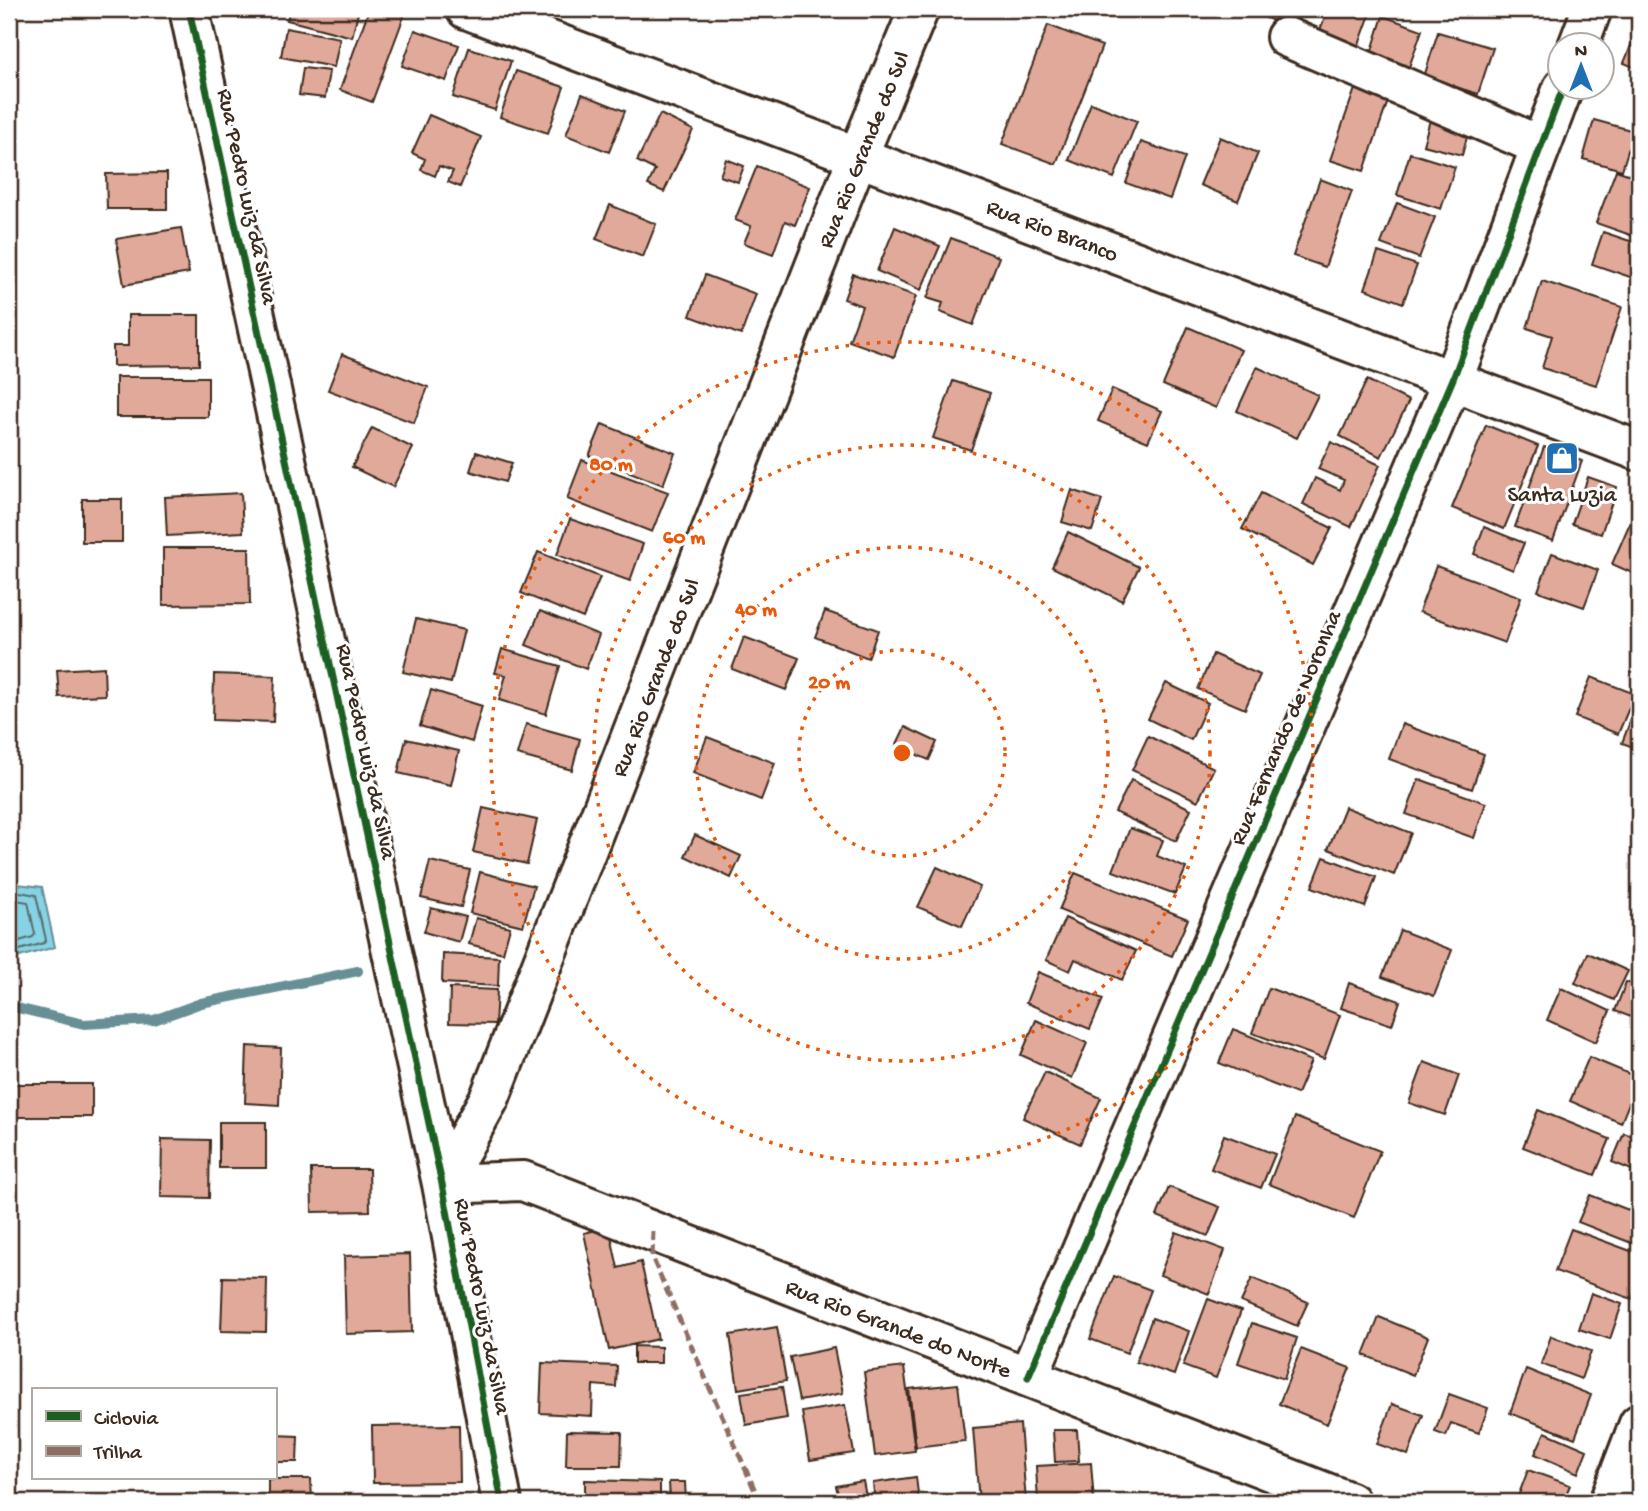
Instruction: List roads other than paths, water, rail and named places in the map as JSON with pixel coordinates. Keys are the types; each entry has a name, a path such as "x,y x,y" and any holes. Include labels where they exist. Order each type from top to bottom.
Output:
{"street":[{"name":"Rua Pedro Luiz da Silva","path":"189,9 442,1184 502,1502"},
{"name":"Rua Rio Branco","path":"466,9 1639,451"},
{"name":"Rua Rio Grande do Sul","path":"442,1184 491,1097 858,156 919,9"},
{"path":"1583,32 1592,9"},
{"path":"1286,37 1541,146"},
{"name":"Rua Fernando de Noronha","path":"1028,1377 1453,379 1558,102"},
{"name":"Rua Rio Grande do Norte","path":"442,1184 523,1181 1350,1502"},
{"path":"1609,1502 1639,1424"}],"water":[{"path":"9,883 42,887 55,947 9,960"}],"waterway":[{"path":"9,1006 84,1024 154,1020 201,1003 358,971"}],"place":[{"name":"Santa Luzia","path":"1562,458"}]}
